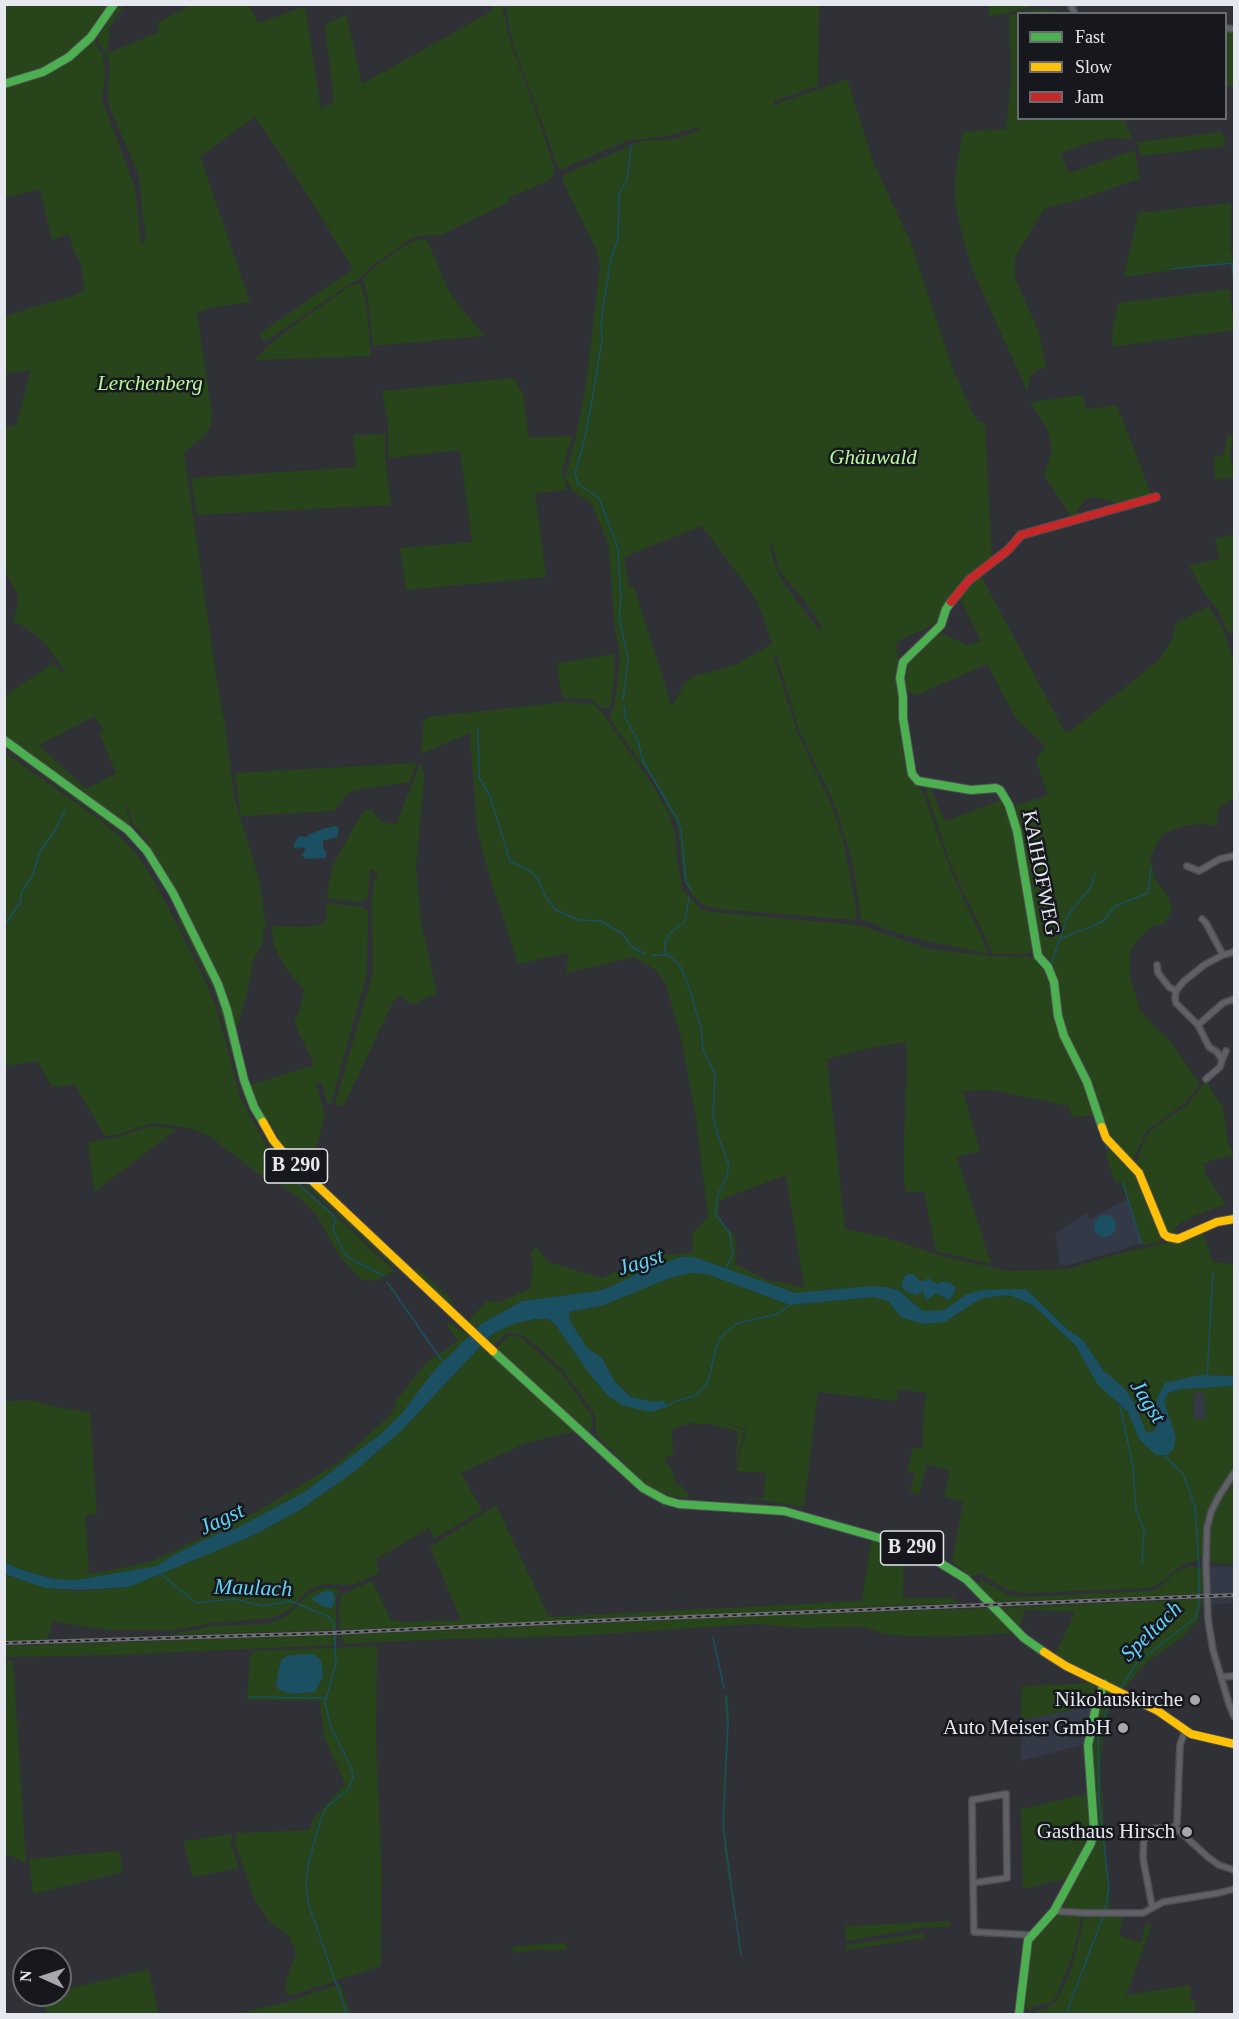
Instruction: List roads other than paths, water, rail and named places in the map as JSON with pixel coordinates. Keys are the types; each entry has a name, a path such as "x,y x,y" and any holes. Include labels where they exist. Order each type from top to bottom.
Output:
{"main road":[{"path":"4,84 43,72 69,57 91,37 114,4"},
{"name":"KAIHOFWEG","path":"1156,497 1021,535 1008,550 969,580 946,609 941,625 903,662 900,678 903,718 912,774 918,781 971,790 996,788 1000,790 1009,805 1017,831 1038,956 1048,967 1054,982 1058,1016 1064,1036 1087,1082 1106,1138 1139,1173 1164,1234 1178,1239 1217,1222 1234,1219"},
{"name":"B 290","path":"4,740 114,818 147,851 173,893 218,984 250,1098 273,1140 302,1172 465,1326 643,1488 665,1500 679,1504 784,1511 901,1544 924,1553 966,1580 1024,1638 1042,1652 1158,1711 1185,1731 1234,1744"},
{"path":"1019,2014 1026,1950 1031,1935 1054,1911 1091,1843 1094,1828 1088,1745 1096,1706 1104,1684"}],"street":[{"path":"1187,866 1199,871 1221,859 1234,856"},
{"path":"1202,919 1223,955"},
{"path":"1222,1060 1217,1052 1209,1047 1198,1025 1176,1003 1176,992 1183,982 1204,964 1234,952"},
{"path":"1157,964 1158,973 1176,992"},
{"path":"1198,1025 1223,1003 1234,999"},
{"path":"1217,1052 1234,1049"},
{"path":"1206,1079 1220,1067 1226,1051"},
{"path":"1234,1473 1211,1512 1207,1528 1206,1592 1213,1650 1228,1704 1234,1716"},
{"path":"1221,1677 1234,1676"},
{"path":"1175,1827 1180,1745 1185,1731"},
{"path":"973,1883 1007,1878 1006,1794 972,1800 973,1883 974,1932 1031,1935"},
{"path":"1152,1906 1143,1858 1145,1831 1175,1827 1209,1858 1219,1865 1234,1869"},
{"path":"1054,1911 1143,1913 1163,1902 1234,1889"}],"water":[{"path":"336,826 339,829 337,837 323,841 323,848 327,853 325,858 305,859 302,855 305,848 294,847 299,836 306,837"},
{"path":"1105,1215 1113,1218 1116,1226 1113,1234 1105,1237 1097,1234 1094,1226 1097,1218"},
{"path":"681,1257 694,1257 796,1293 870,1286 885,1287 898,1290 923,1311 944,1310 967,1294 983,1290 1026,1289 1067,1329 1083,1340 1103,1370 1125,1389 1135,1404 1146,1432 1152,1432 1156,1428 1157,1398 1165,1383 1199,1375 1234,1376 1234,1386 1183,1389 1168,1393 1164,1402 1176,1437 1173,1450 1167,1455 1156,1455 1139,1439 1128,1412 1097,1384 1076,1346 1033,1305 1009,1295 984,1298 945,1322 923,1324 901,1317 888,1301 873,1297 790,1305 707,1274 690,1273 667,1279 604,1305 569,1312 570,1321 587,1348 602,1358 615,1382 631,1397 654,1402 664,1400 666,1407 651,1412 624,1406 607,1395 555,1324 548,1319 535,1319 513,1324 492,1334 400,1432 355,1471 300,1510 252,1536 129,1587 81,1590 45,1588 5,1574 4,1562 54,1579 77,1580 157,1566 173,1555 223,1531 237,1528 306,1491 383,1432 402,1413 432,1373 481,1324 522,1301 598,1291"},
{"path":"914,1274 923,1281 928,1278 937,1284 949,1282 956,1287 953,1296 949,1300 936,1293 928,1300 925,1299 923,1291 916,1295 907,1292 901,1286 904,1277"},
{"path":"326,1590 333,1592 335,1600 332,1608 324,1607 311,1599"},
{"path":"313,1654 321,1660 323,1676 315,1692 293,1694 279,1690 276,1684 281,1660 289,1655"}],"waterway":[{"path":"1075,4 1077,8"},
{"path":"623,700 628,659 619,617 621,599 618,548 599,498 578,484 575,474 586,433 595,383 602,340 601,321 611,259 618,239 619,194 627,180 631,145"},
{"path":"1171,269 1232,263 1234,282"},
{"path":"624,706 626,719 638,741 643,761 677,819 681,830 686,882 691,890"},
{"path":"478,729 479,777 490,796 510,861 532,872 538,879 545,896 556,910 579,920 601,921 621,933 634,948 645,954"},
{"path":"4,925 20,903 22,891 33,875 39,853 56,829 66,809"},
{"path":"1059,939 1103,921 1115,906 1148,893 1151,867"},
{"path":"1051,964 1068,915 1090,888 1095,874"},
{"path":"689,897 685,922 671,932 665,941 665,952 680,966 690,990 701,1029 703,1049 715,1074 713,1115 729,1165 726,1178 718,1194 715,1213 730,1234 733,1255 726,1267"},
{"path":"652,955 666,955"},
{"path":"1104,1140 1107,1150"},
{"path":"296,1182 333,1215 335,1221 333,1230 345,1254 383,1275"},
{"path":"1123,1183 1141,1243"},
{"path":"1207,1377 1213,1273"},
{"path":"387,1282 443,1362"},
{"path":"665,1407 676,1401 695,1396 708,1382 719,1340 727,1331 738,1323 778,1314 791,1304"},
{"path":"1120,1406 1133,1467 1136,1509 1144,1530 1142,1564"},
{"name":"Speltach","path":"1121,1688 1137,1663 1195,1618 1199,1603 1195,1506 1183,1474 1164,1455"},
{"name":"Maulach","path":"161,1574 196,1603 234,1599 263,1606 291,1601 327,1616 334,1623 336,1663 325,1703 331,1727 352,1770 353,1778 348,1790 327,1807 321,1819 308,1864 306,1885 308,1903 347,2014"},
{"path":"713,1637 724,1688"},
{"name":"Speltach","path":"1105,1910 1109,1889 1099,1800 1098,1733 1108,1708 1117,1695"},
{"path":"726,1696 728,1723 723,1826 741,1955"},
{"path":"249,1697 325,1698"},
{"name":"Speltach","path":"1066,2014 1104,1914"}],"railway":[{"path":"4,1643 331,1633 1234,1595"}],"place":[{"name":"Nikolauskirche","path":"1195,1700"},
{"name":"Auto Meiser GmbH","path":"1123,1728"},
{"name":"Gasthaus Hirsch","path":"1187,1832"}],"park label":[{"name":"Lerchenberg","path":"150,384"},
{"name":"Ghäuwald","path":"873,458"}],"water label":[{"name":"Jagst","path":"641,1263"},
{"name":"Jagst","path":"1147,1402"},
{"name":"Jagst","path":"222,1520"}]}
